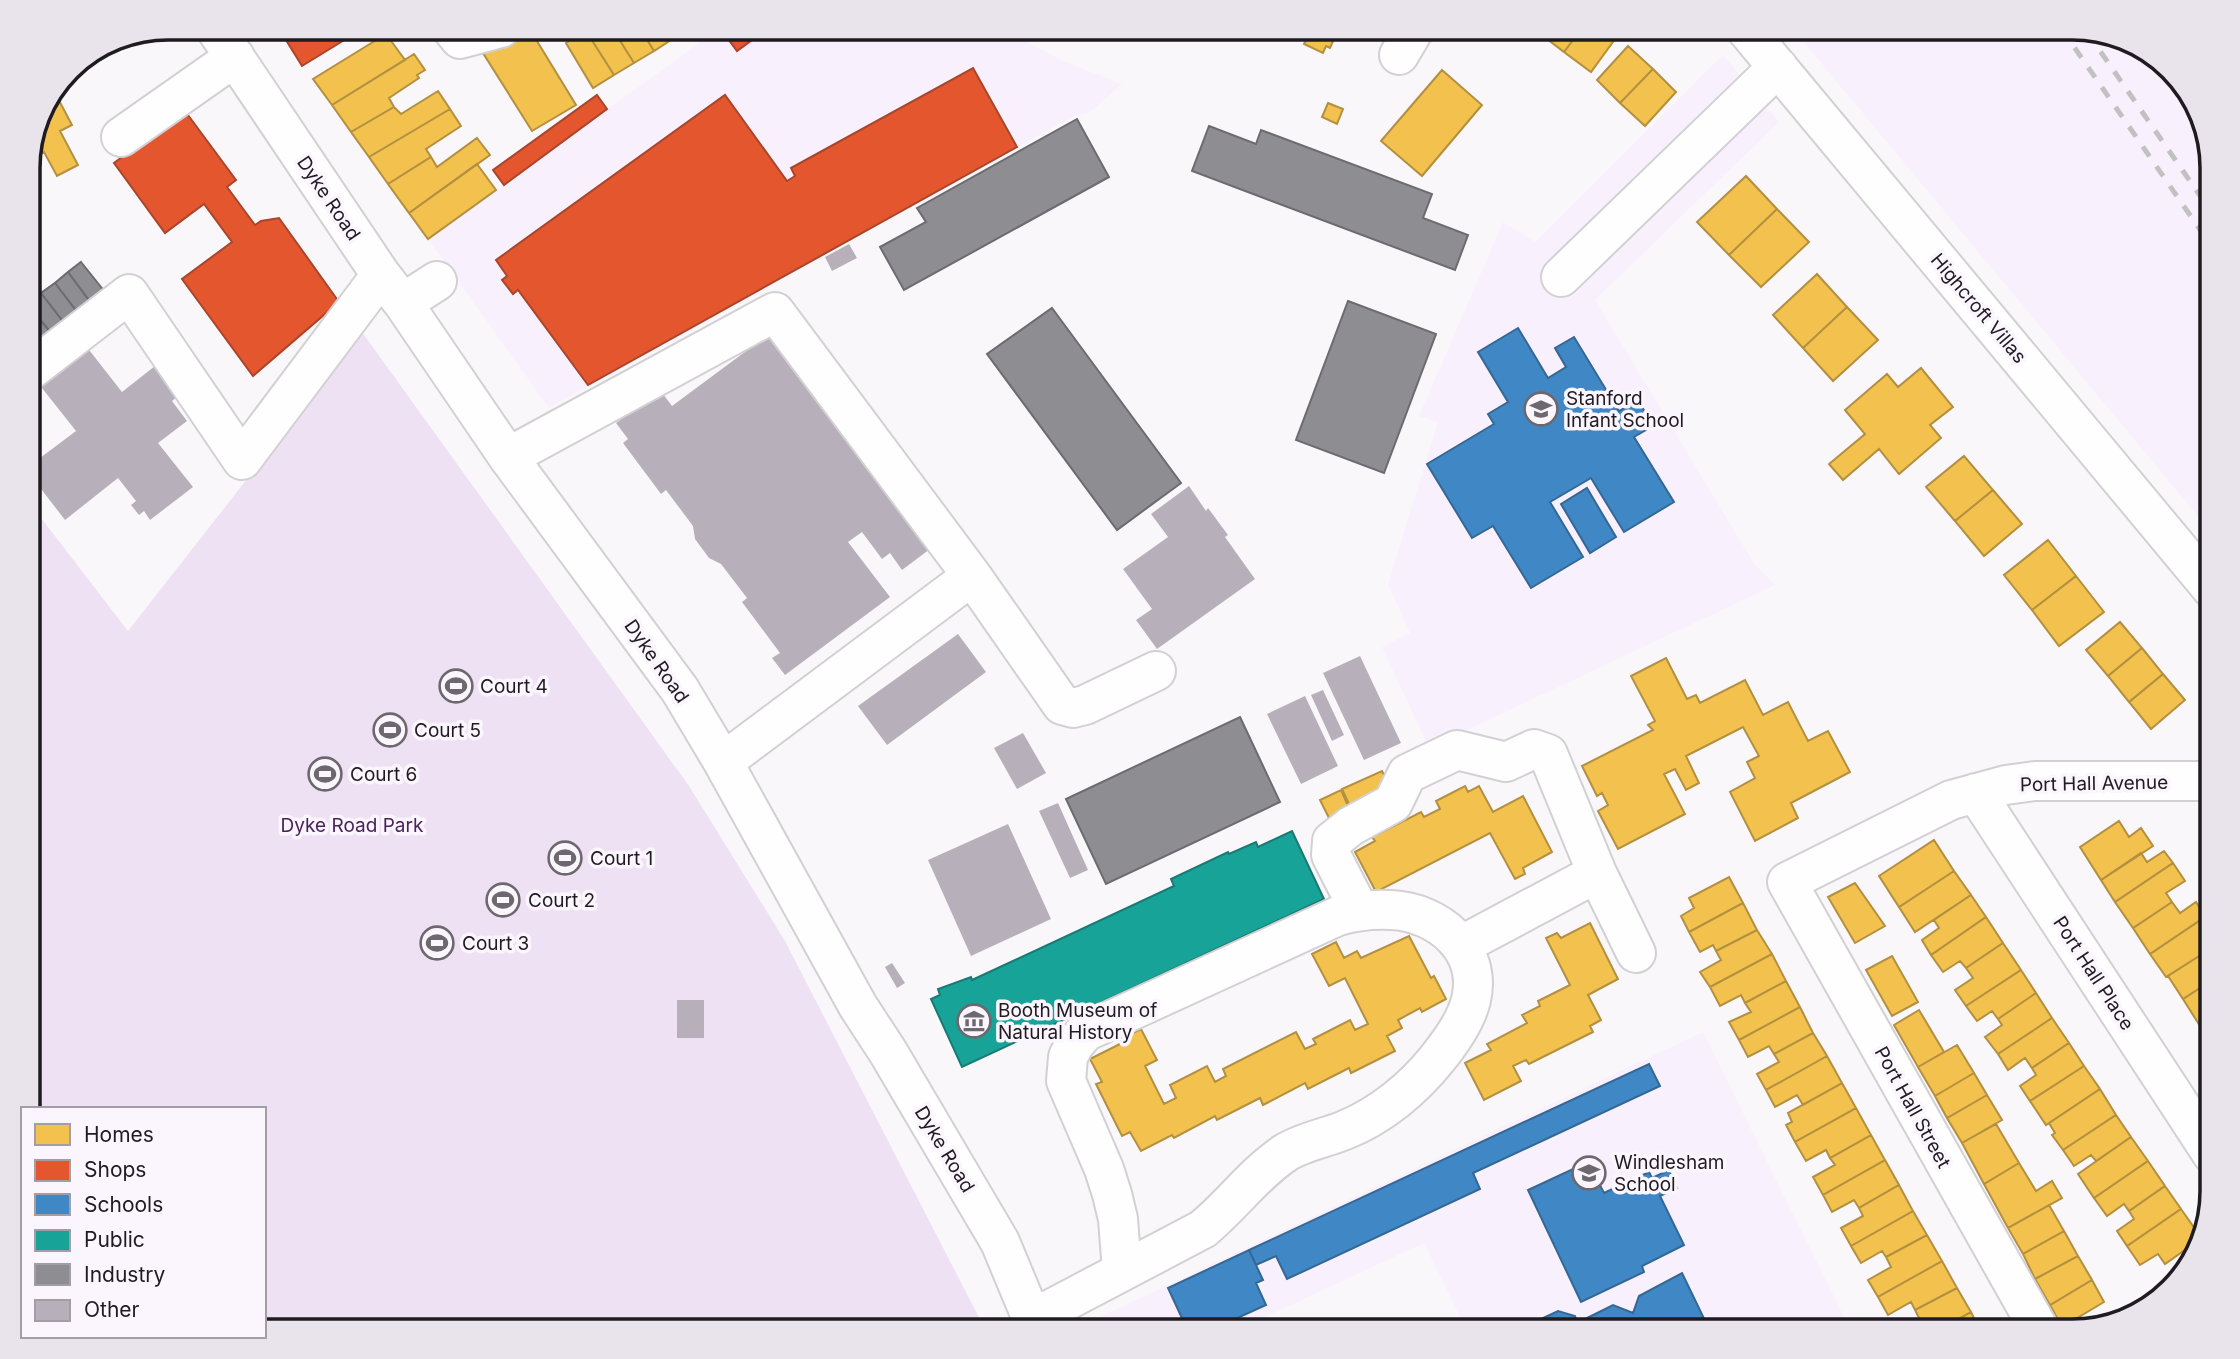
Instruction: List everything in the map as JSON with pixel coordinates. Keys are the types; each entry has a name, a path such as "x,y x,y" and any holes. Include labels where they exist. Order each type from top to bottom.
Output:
{"street":[{"name":"Highcroft Villas","path":"1755,40 2199,574"},
{"path":"142,121 225,43"},
{"name":"Dyke Road","path":"225,43 509,457 680,691 723,762 858,1006 1000,1242 1032,1319"},
{"path":"1562,277 1778,67"},
{"path":"41,362 129,294 242,460 392,289 437,281"},
{"path":"509,457 775,312 972,576 1062,705 1073,708 1086,705 1156,671"},
{"path":"723,762 972,576"},
{"path":"1359,911 1331,855 1332,841 1351,826 1393,803 1407,774 1457,750 1506,762 1534,750 1548,754 1597,873 1636,953"},
{"name":"Port Hall Avenue","path":"1787,882 1927,810 1951,800 2006,785 2035,781 2200,781"},
{"name":"Port Hall Place","path":"1976,793 2200,1136"},
{"path":"1462,945 1597,873"},
{"name":"Port Hall Street","path":"1787,882 2033,1319"},
{"path":"1044,1319 1122,1271 1203,1228 1227,1210 1257,1176 1287,1152 1347,1129 1385,1108 1423,1076 1453,1037 1471,1001 1472,975 1462,945 1451,932 1416,914 1393,910 1359,911 1338,916 1085,1032 1068,1058 1066,1081 1112,1194 1118,1219 1122,1271"}],"shaded area":[{"path":"1802,40 2089,41 2136,57 2173,90 2183,104 2193,127 2199,160 2199,518"},
{"path":"702,41 1025,41 1061,60 1122,84 1089,113 1074,116 549,408 428,239"},
{"name":"Stanford Infant School","path":"1723,55 1779,122 1595,300 1755,565 1775,585 1429,748 1382,647 1410,633 1388,584 1438,422 1419,416 1503,222 1535,242"},
{"name":"Windlesham School","path":"1703,1032 1845,1319 1461,1319 1424,1243 1261,1319 1096,1319"}],"green space":[{"name":"Dyke Road Park","path":"362,332 689,786 785,941 980,1319 266,1319 266,1107 41,1107 41,518 128,631"}],"building: Homes":[{"path":"1306,40 1333,40 1330,48 1326,46 1323,53 1304,44"},
{"path":"1549,40 1573,40 1564,52"},
{"path":"1573,40 1614,40 1591,72 1564,52"},
{"path":"375,41 391,41 405,60 332,105 313,79"},
{"path":"505,41 537,41 576,105 532,131 483,53"},
{"path":"592,41 620,41 634,63 614,75"},
{"path":"592,41 614,75 593,88 566,43"},
{"path":"620,41 648,41 654,51 634,63"},
{"path":"648,41 670,41 654,51"},
{"path":"1628,46 1653,69 1620,103 1597,80"},
{"path":"414,54 425,70 417,75 419,78 389,98 394,107 351,132 332,105"},
{"path":"1653,69 1676,92 1645,126 1620,103"},
{"path":"1442,70 1482,105 1422,176 1381,141"},
{"path":"438,91 450,109 369,157 351,132 394,107 401,114"},
{"path":"59,101 72,125 60,131 78,165 57,176 44,152 42,153 47,127"},
{"path":"1328,103 1343,109 1337,124 1322,117"},
{"path":"450,109 461,126 426,149 431,157 388,184 369,157"},
{"path":"477,138 490,155 409,213 388,184 431,157 437,167"},
{"path":"477,164 496,190 428,239 409,213"},
{"path":"1746,176 1777,209 1729,255 1697,222"},
{"path":"1777,209 1809,242 1761,287 1729,255"},
{"path":"1817,274 1847,307 1803,348 1773,315"},
{"path":"1847,307 1878,340 1833,381 1803,348"},
{"path":"1921,368 1953,407 1930,425 1941,438 1899,474 1879,449 1843,480 1829,464 1865,434 1845,410 1887,374 1898,387"},
{"path":"1964,456 1993,490 1955,521 1926,487"},
{"path":"1993,490 2022,524 1984,556 1955,521"},
{"path":"2048,540 2076,576 2032,610 2004,575"},
{"path":"2076,576 2104,612 2059,646 2032,610"},
{"path":"2120,622 2142,648 2108,676 2086,650"},
{"path":"2142,648 2163,674 2129,702 2108,676"},
{"path":"1666,658 1687,699 1696,695 1700,703 1745,680 1763,715 1788,702 1808,741 1828,731 1850,772 1791,803 1798,818 1755,841 1730,792 1755,778 1747,762 1759,756 1743,727 1686,756 1699,783 1686,790 1675,769 1664,774 1685,814 1618,849 1598,811 1608,805 1602,793 1597,796 1582,766 1653,730 1648,725 1655,721 1631,676"},
{"path":"2163,674 2185,700 2151,729 2129,702"},
{"path":"1382,771 1392,792 1352,811 1342,789"},
{"path":"1465,786 1468,792 1479,786 1493,812 1523,796 1552,852 1523,868 1525,874 1515,879 1490,833 1376,892 1355,852 1375,841 1372,837 1421,812 1424,817 1440,809 1436,801"},
{"path":"1341,790 1353,817 1333,826 1320,800"},
{"path":"2119,821 2129,837 2141,828 2153,846 2101,880 2080,847"},
{"path":"1934,840 1954,871 1899,907 1879,876"},
{"path":"2164,851 2173,863 2115,902 2101,880 2141,853 2147,862"},
{"path":"2173,863 2185,881 2166,893 2172,902 2133,928 2115,902"},
{"path":"1954,871 1971,895 1915,932 1899,907"},
{"path":"1729,877 1743,903 1689,932 1681,916 1694,908 1689,898"},
{"path":"1855,883 1885,926 1855,943 1828,897"},
{"path":"1971,895 1986,917 1931,955 1922,940 1939,928 1934,920"},
{"path":"2172,902 2180,913 2196,902 2200,908 2200,921 2150,954 2133,928"},
{"path":"1743,903 1757,930 1716,951 1713,945 1700,952 1689,932"},
{"path":"1986,917 2003,943 1966,968 1960,961 1943,972 1931,955"},
{"path":"2200,921 2200,956 2166,977 2150,954"},
{"path":"1590,923 1618,979 1588,995 1601,1020 1590,1026 1593,1032 1529,1064 1526,1060 1513,1066 1521,1081 1484,1100 1465,1063 1491,1050 1487,1044 1527,1023 1522,1015 1540,1006 1538,1001 1570,985 1546,938 1557,933 1561,938"},
{"path":"1757,930 1772,954 1710,987 1700,972 1721,960 1716,951"},
{"path":"1409,936 1431,978 1434,976 1446,999 1422,1012 1420,1008 1398,1020 1402,1028 1387,1036 1395,1051 1351,1073 1349,1068 1308,1089 1305,1083 1263,1105 1260,1098 1217,1120 1215,1116 1174,1138 1172,1135 1141,1151 1130,1132 1122,1136 1096,1084 1102,1082 1090,1059 1122,1043 1120,1039 1141,1029 1157,1060 1145,1066 1164,1104 1176,1098 1170,1085 1207,1066 1215,1082 1226,1076 1223,1069 1296,1032 1305,1049 1316,1044 1313,1039 1350,1020 1355,1030 1368,1024 1345,978 1329,986 1312,954 1336,942 1344,958 1357,951 1361,958"},
{"path":"2003,943 2021,970 1966,1006 1955,990 1973,978 1966,968"},
{"path":"1772,954 1786,981 1745,1003 1741,995 1720,1006 1710,987"},
{"path":"1892,956 1918,1002 1892,1016 1866,970"},
{"path":"2200,956 2200,988 2183,999 2168,976"},
{"path":"2021,970 2036,993 1998,1019 1992,1011 1977,1021 1966,1006"},
{"path":"1786,981 1800,1007 1739,1040 1729,1022 1751,1012 1745,1003"},
{"path":"2200,988 2200,1026 2183,999"},
{"path":"2036,993 2052,1018 1998,1054 1985,1037 2002,1025 1998,1019"},
{"path":"1800,1007 1813,1033 1774,1054 1769,1046 1748,1057 1739,1040"},
{"path":"1919,1010 1944,1052 1918,1067 1894,1025"},
{"path":"2052,1018 2069,1043 2032,1068 2025,1058 2008,1070 1998,1054"},
{"path":"1813,1033 1827,1056 1766,1090 1757,1074 1779,1062 1774,1054"},
{"path":"2069,1043 2084,1066 2030,1101 2020,1086 2036,1075 2032,1068"},
{"path":"1957,1045 1974,1073 1935,1096 1918,1067"},
{"path":"1827,1056 1842,1083 1803,1105 1797,1095 1775,1107 1766,1090"},
{"path":"2084,1066 2100,1089 2046,1125 2030,1101"},
{"path":"1974,1073 1987,1095 1947,1118 1935,1096"},
{"path":"1842,1083 1856,1108 1795,1142 1786,1125 1792,1122 1788,1113"},
{"path":"2100,1089 2116,1115 2063,1150 2052,1135 2055,1133 2049,1123"},
{"path":"1987,1095 2002,1120 1962,1143 1947,1118"},
{"path":"1856,1108 1871,1135 1830,1158 1826,1150 1806,1161 1795,1142"},
{"path":"2116,1115 2131,1137 2096,1161 2091,1155 2074,1166 2063,1150"},
{"path":"1996,1124 2019,1163 1984,1184 1962,1143"},
{"path":"1871,1135 1885,1160 1823,1195 1813,1177 1835,1165 1830,1158"},
{"path":"2131,1137 2148,1161 2094,1198 2078,1174"},
{"path":"1885,1160 1899,1185 1859,1208 1854,1200 1832,1212 1823,1195"},
{"path":"2148,1161 2165,1186 2129,1211 2124,1204 2107,1216 2094,1198"},
{"path":"2019,1163 2036,1191 2052,1181 2062,1198 2008,1228 1984,1184"},
{"path":"1899,1185 1913,1211 1851,1246 1841,1228 1863,1216 1859,1208"},
{"path":"2165,1186 2181,1209 2127,1246 2117,1231 2134,1219 2129,1211"},
{"path":"2049,1205 2064,1231 2023,1254 2008,1228"},
{"path":"2181,1209 2194,1227 2186,1249 2165,1264 2158,1254 2140,1265 2127,1246"},
{"path":"1913,1211 1927,1235 1886,1257 1882,1251 1861,1263 1851,1246"},
{"path":"2064,1231 2078,1256 2035,1279 2023,1254"},
{"path":"1927,1235 1942,1261 1878,1297 1868,1280 1891,1267 1886,1257"},
{"path":"2078,1256 2092,1280 2050,1305 2035,1279"},
{"path":"1942,1261 1957,1288 1915,1310 1911,1302 1888,1315 1878,1297"},
{"path":"2092,1280 2104,1302 2072,1319 2058,1319 2050,1305"},
{"path":"1957,1288 1971,1312 1958,1319 1917,1319 1915,1310"},
{"path":"1971,1312 1974,1319 1958,1319"}],"building: Shops":[{"path":"286,41 343,41 302,66"},
{"path":"729,41 751,41 737,51"},
{"path":"973,68 1017,147 588,385 518,290 513,294 502,280 507,276 496,260 725,95 787,181 795,176 791,168"},
{"path":"597,95 607,109 504,185 493,170"},
{"path":"185,111 236,180 227,187 255,225 261,221 279,218 339,302 253,376 182,279 232,242 204,204 165,233 114,163"}],"building: Schools":[{"path":"1518,328 1548,378 1566,367 1555,348 1574,337 1619,411 1638,400 1653,426 1634,437 1674,502 1624,532 1591,478 1550,502 1583,557 1531,588 1493,526 1472,538 1427,464 1494,424 1488,414 1508,402 1478,352"},
{"path":"1587,488 1616,537 1590,553 1561,504"},
{"path":"1649,1064 1660,1086 1473,1173 1480,1189 1287,1279 1276,1256 1256,1265 1249,1250"},
{"path":"1588,1162 1604,1193 1649,1172 1652,1178 1669,1170 1677,1188 1660,1196 1684,1245 1642,1266 1644,1272 1581,1302 1528,1190"},
{"path":"1249,1250 1263,1280 1256,1283 1266,1305 1235,1319 1182,1319 1168,1288"},
{"path":"1682,1273 1704,1319 1585,1319 1613,1305 1633,1313 1639,1296"},
{"path":"1558,1311 1575,1316 1576,1319 1541,1319"}],"building: Public":[{"path":"1292,831 1324,899 962,1067 931,999 940,995 938,989 971,977 972,980 1174,886 1171,879 1228,852 1229,854 1256,842 1258,847"}],"building: Industry":[{"path":"1077,119 1109,177 904,290 880,247 926,222 917,208"},
{"path":"1209,126 1256,144 1261,130 1432,194 1423,218 1468,235 1455,270 1192,171"},
{"path":"81,262 105,292 91,303 68,272"},
{"path":"68,272 91,303 78,313 55,283"},
{"path":"55,283 78,313 65,324 41,293"},
{"path":"41,293 65,324 52,334 41,321"},
{"path":"1348,301 1436,334 1384,473 1296,440"},
{"path":"1052,308 1181,483 1117,530 987,354"},
{"path":"41,321 52,334 41,342"},
{"path":"1240,717 1280,802 1106,884 1066,799"}],"building: Other":[{"path":"849,244 857,258 832,271 825,257"},
{"path":"769,334 930,549 902,570 890,553 882,559 862,532 848,542 890,597 785,675 772,658 780,653 742,602 747,598 721,564 709,558 695,539 693,526 666,490 661,494 623,443 628,439 616,423 660,390 672,406"},
{"path":"86,346 122,392 160,362 183,392 172,401 187,421 158,443 193,487 150,520 144,511 139,515 131,505 136,501 118,478 65,520 41,489 41,457 76,431 41,387 41,381"},
{"path":"1189,486 1206,511 1208,508 1228,535 1225,537 1255,579 1157,649 1136,620 1152,609 1123,569 1168,537 1151,514"},
{"path":"958,634 986,672 887,745 858,706"},
{"path":"1360,656 1401,743 1364,760 1323,673"},
{"path":"1323,690 1344,735 1332,741 1311,695"},
{"path":"1305,696 1338,766 1301,784 1267,714"},
{"path":"1023,733 1046,773 1017,789 994,748"},
{"path":"1058,803 1088,870 1070,878 1039,811"},
{"path":"1008,824 1051,919 971,956 928,860"},
{"path":"892,963 905,983 897,988 885,967"},
{"path":"677,1000 704,1000 704,1038 677,1038"}],"railway":[{"path":"2069,40 2199,228"},
{"path":"2094,42 2199,194"}],"place":[{"name":"Stanford Infant School","path":"1541,409"},
{"name":"Court 4","path":"456,686"},
{"name":"Court 5","path":"390,730"},
{"name":"Court 6","path":"325,774"},
{"name":"Court 1","path":"565,858"},
{"name":"Court 2","path":"503,900"},
{"name":"Court 3","path":"437,943"},
{"name":"Booth Museum of Natural History","path":"974,1021"},
{"name":"Windlesham School","path":"1589,1173"}]}
